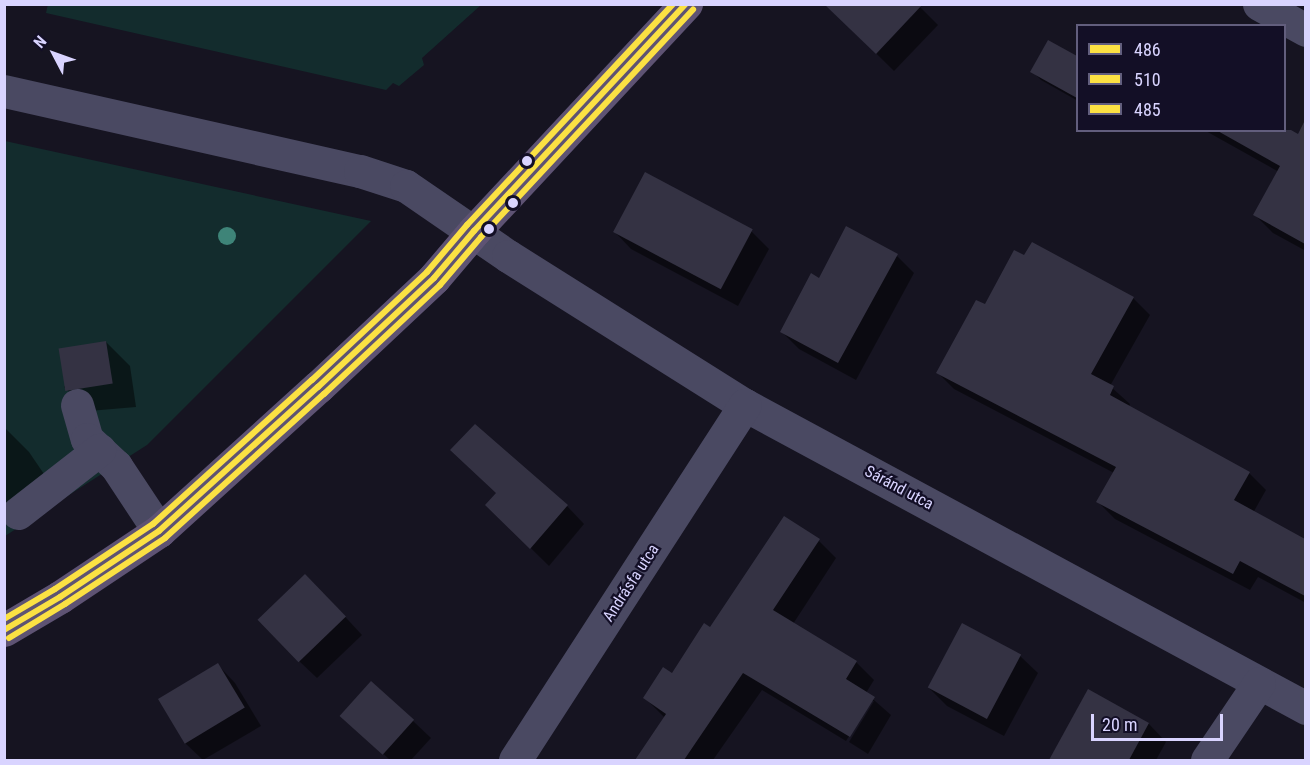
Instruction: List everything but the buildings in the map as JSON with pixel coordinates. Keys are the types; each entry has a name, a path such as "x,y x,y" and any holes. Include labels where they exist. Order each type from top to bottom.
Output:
{"main road":[{"path":"4,630 60,597 159,531 434,278 474,231 686,4"}],"street":[{"path":"1259,4 1305,30"},
{"name":"Sáránd utca","path":"4,91 360,171 406,186 508,256 745,405 1305,708"},
{"path":"77,405 87,439 116,466 159,531"},
{"name":"Andrásfa utca","path":"515,760 745,405"},
{"path":"18,513 99,450"},
{"path":"1207,760 1259,683"}],"green space":[{"path":"48,4 481,5 422,58 424,65 399,86 393,83 386,90 46,13"},
{"path":"5,141 371,221 147,445 5,536"}],"transit line":[{"name":"485","path":"4,619 55,589 153,524 312,380 427,272 467,225 673,4"},
{"name":"486","path":"4,630 60,597 159,531 318,387 434,278 474,231 686,4"},
{"name":"510","path":"9,638 165,538 324,394 440,285 481,237 693,10"}]}
